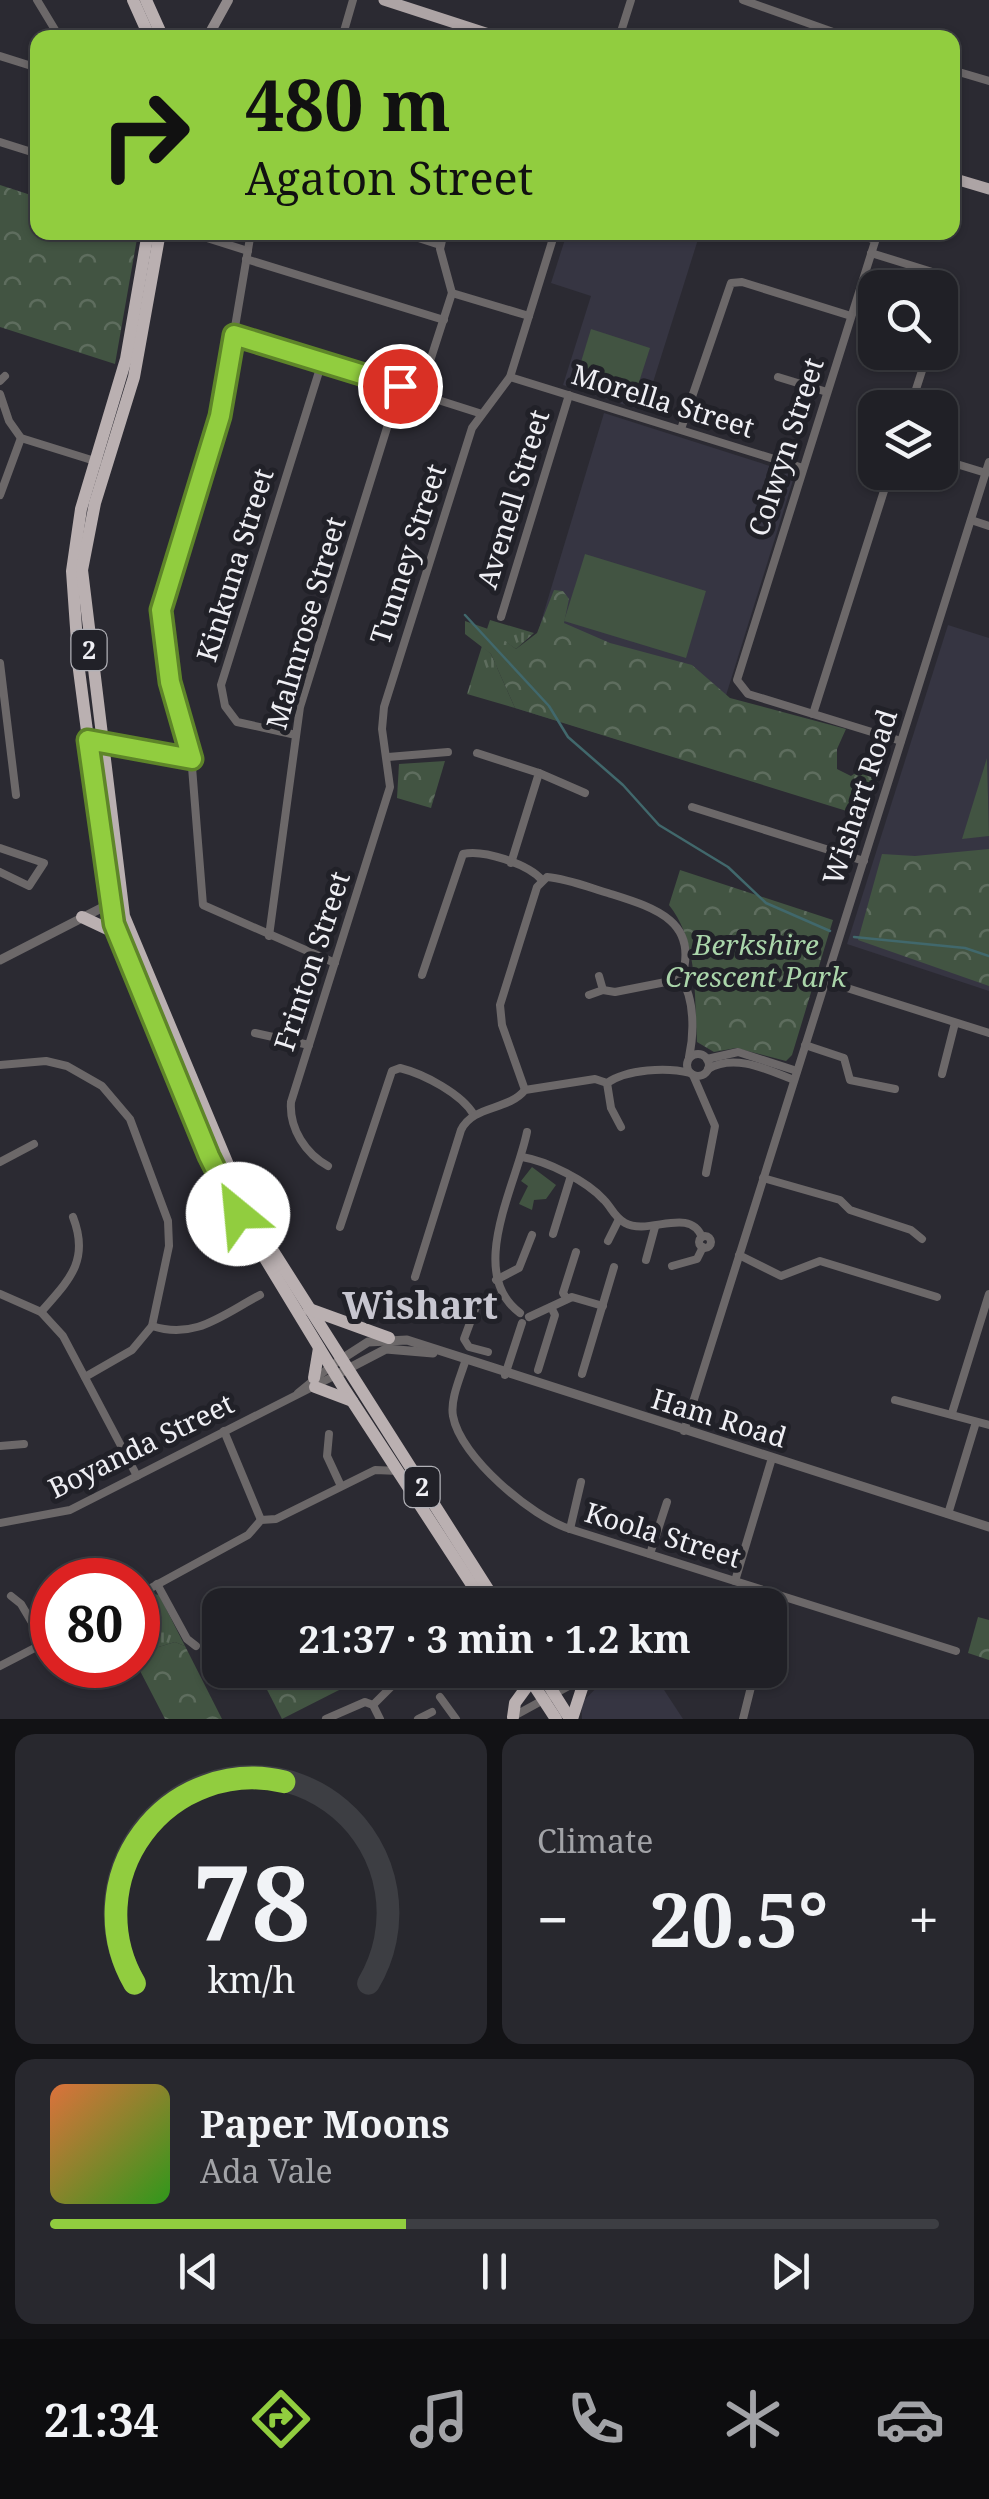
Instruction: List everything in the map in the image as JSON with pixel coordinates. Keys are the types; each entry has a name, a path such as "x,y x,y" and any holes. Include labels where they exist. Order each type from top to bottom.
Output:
{"highway":[{"path":"132,0 146,30"},
{"path":"146,0 159,30"},
{"name":"2","path":"147,240 82,570 94,741 116,933 222,1188 319,1348 338,1367 487,1588"},
{"name":"2","path":"101,463 134,377 159,240"},
{"name":"2","path":"114,902 234,1184 309,1309 352,1401 474,1588"},
{"path":"82,917 116,933"},
{"path":"309,1309 389,1338"},
{"path":"319,1348 315,1382 352,1401"},
{"path":"511,1718 524,1688"},
{"path":"542,1688 571,1719 580,1688"},
{"path":"550,1698 556,1719"}],"main road":[{"path":"211,30 228,0"},
{"path":"384,0 476,30"},
{"path":"960,180 989,189"}],"street":[{"path":"37,0 55,30"},
{"path":"344,30 353,0"},
{"path":"622,30 631,0"},
{"path":"743,0 827,30"},
{"path":"0,56 30,65"},
{"path":"960,72 989,81"},
{"path":"0,142 30,151"},
{"path":"209,240 444,320"},
{"path":"249,240 220,416 161,610 170,682 192,759 203,905 335,963"},
{"path":"425,240 440,245"},
{"path":"420,392 452,293 442,240"},
{"path":"510,377 553,240"},
{"name":"Colwyn Street","path":"813,714 748,694 740,689 738,676 875,240"},
{"path":"871,253 926,270"},
{"path":"681,430 731,283 742,282 851,316"},
{"path":"452,293 529,316"},
{"path":"234,335 479,413"},
{"name":"Kinkuna Street","path":"296,734 237,722 226,706 221,685 322,362"},
{"path":"778,376 827,392"},
{"name":"Morella Street","path":"510,377 803,468"},
{"name":"Tunney Street","path":"388,757 382,729 384,706 479,413 510,377"},
{"name":"Malmrose Street","path":"269,936 304,692 400,386"},
{"path":"0,394 20,438 101,463"},
{"name":"Avenell Street","path":"501,617 569,394"},
{"path":"0,495 20,438"},
{"name":"Wishart Road","path":"684,1431 989,462"},
{"path":"958,464 986,473"},
{"path":"884,490 813,714 901,741"},
{"path":"971,520 989,526"},
{"path":"0,663 16,795"},
{"path":"94,741 192,759"},
{"path":"388,757 448,752"},
{"path":"477,753 586,792"},
{"name":"Frinton Street","path":"328,1166 306,1150 290,1110 390,787 388,757"},
{"path":"510,863 539,773"},
{"path":"692,807 864,861"},
{"path":"0,848 44,864 29,886 0,872"},
{"path":"422,975 462,854 475,852 528,869 542,880 559,878 664,913 683,941 686,967 681,979"},
{"path":"525,1090 499,1015 542,880"},
{"path":"0,960 114,902"},
{"path":"599,976 603,990"},
{"path":"589,995 681,979"},
{"path":"681,979 688,988 692,1042 688,1059 715,1126 706,1174"},
{"path":"825,981 989,1033"},
{"path":"942,1074 955,1023"},
{"path":"256,1033 309,1044"},
{"path":"692,1042 705,1064 701,1088"},
{"path":"805,1045 844,1058 850,1080 857,1084 895,1089"},
{"path":"688,1059 705,1064 752,1065 796,1075"},
{"path":"675,1069 688,1059"},
{"path":"0,1066 23,1060 68,1066 102,1086 130,1119 168,1221 169,1246 152,1326 132,1350 85,1376"},
{"path":"692,1074 705,1064"},
{"path":"607,1083 616,1076 675,1069 692,1074"},
{"path":"340,1227 392,1071 412,1071 468,1103 474,1115"},
{"path":"415,1277 461,1130 474,1115 517,1100 525,1090 595,1079 607,1083"},
{"path":"607,1083 611,1108 621,1127"},
{"path":"524,1318 501,1296 494,1247 527,1132"},
{"path":"0,1162 34,1144"},
{"path":"522,1156 536,1159 602,1198 620,1220 634,1226 655,1227 683,1221 711,1242 696,1259 672,1266"},
{"path":"553,1234 570,1178"},
{"path":"763,1178 840,1200 850,1210 910,1230 922,1240"},
{"path":"41,1312 78,1266 82,1246 73,1216"},
{"path":"608,1241 620,1220"},
{"path":"646,1260 655,1227"},
{"path":"496,1280 518,1268 532,1235"},
{"path":"566,1299 563,1293 576,1252"},
{"path":"739,1255 781,1276 820,1261 937,1297"},
{"path":"582,1374 614,1267"},
{"path":"922,1306 925,1293"},
{"path":"0,1294 41,1312 63,1336 136,1476"},
{"path":"952,1413 989,1294"},
{"path":"152,1326 170,1332 192,1330 260,1295"},
{"path":"488,1352 469,1347 464,1339 477,1304 501,1296"},
{"path":"524,1318 566,1299 603,1306"},
{"path":"538,1370 555,1315 552,1307"},
{"path":"505,1375 524,1318"},
{"path":"338,1367 360,1345 389,1338"},
{"name":"Ham Road","path":"389,1338 989,1527"},
{"name":"Ham Road","path":"338,1367 386,1349 435,1353"},
{"name":"Koola Street","path":"464,1362 452,1409 454,1423 485,1468 532,1513 570,1529 956,1651"},
{"name":"Boyanda Street","path":"0,1523 58,1515 298,1393 338,1367"},
{"path":"894,1400 989,1426"},
{"path":"948,1514 976,1422"},
{"path":"224,1431 261,1520"},
{"path":"329,1434 327,1456 340,1484"},
{"path":"0,1446 24,1444"},
{"path":"375,1470 382,1446"},
{"path":"735,1581 772,1458"},
{"path":"160,1582 248,1534 261,1520 276,1519 375,1470 399,1470"},
{"path":"570,1529 582,1482"},
{"path":"650,1554 667,1502"},
{"path":"160,1590 187,1639 196,1646"},
{"path":"12,1596 30,1616"},
{"path":"0,1666 30,1650"},
{"path":"372,1705 390,1688"},
{"path":"511,1718 569,1688"},
{"path":"742,1719 750,1688"},
{"path":"440,1698 456,1719"},
{"path":"326,1719 358,1703 372,1705"},
{"path":"372,1705 380,1719"},
{"path":"418,1719 432,1712"}],"shaded area":[{"path":"565,240 698,240 644,411 563,385 591,296 551,283"},
{"path":"604,413 795,474 704,766 515,708"},
{"path":"948,625 989,638 989,991 847,944"},
{"path":"596,1688 663,1688 683,1719 582,1719 581,1703"}],"green space":[{"path":"0,185 30,195 30,240 137,240 115,364 0,327"},
{"path":"591,329 650,348 632,404 574,385"},
{"path":"585,554 706,591 686,658 564,621"},
{"path":"554,590 563,591 569,599 564,623 610,643 692,665 730,698 846,729 837,749 837,769 851,776 878,757 885,759 866,817 515,708 491,654 465,634 465,621 491,630 516,649 537,633"},
{"path":"490,620 534,633 516,649 487,629"},
{"path":"482,646 491,654 515,708 467,694"},
{"path":"987,758 989,836 962,839"},
{"path":"445,761 431,808 397,798 399,764"},
{"path":"989,849 989,986 858,940 882,854 915,856"},
{"name":"Berkshire Crescent Park","path":"680,870 833,920 792,1055 786,1061 736,1048 714,1052 697,1042 690,953 679,920 669,905"},
{"path":"532,1167 556,1185 546,1199 534,1200 532,1210 519,1204 528,1186 521,1181"},
{"path":"160,1597 185,1646 175,1642 160,1647"},
{"path":"978,1617 989,1620 989,1660 968,1653"},
{"path":"175,1642 185,1646 202,1680 202,1688 206,1688 222,1719 165,1719 149,1688 160,1688 160,1647"},
{"path":"266,1688 343,1688 282,1719"}],"waterway":[{"path":"465,615 549,706 568,737 623,785 659,825 728,867 766,903 830,931"},
{"path":"854,937 965,948 989,956"}],"district":[{"name":"Wishart","path":"420,1306"}],"route":[{"path":"238,1214 222,1188 114,924 108,904 88,740 192,759 170,682 161,610 220,416 234,335 400,386"}]}
